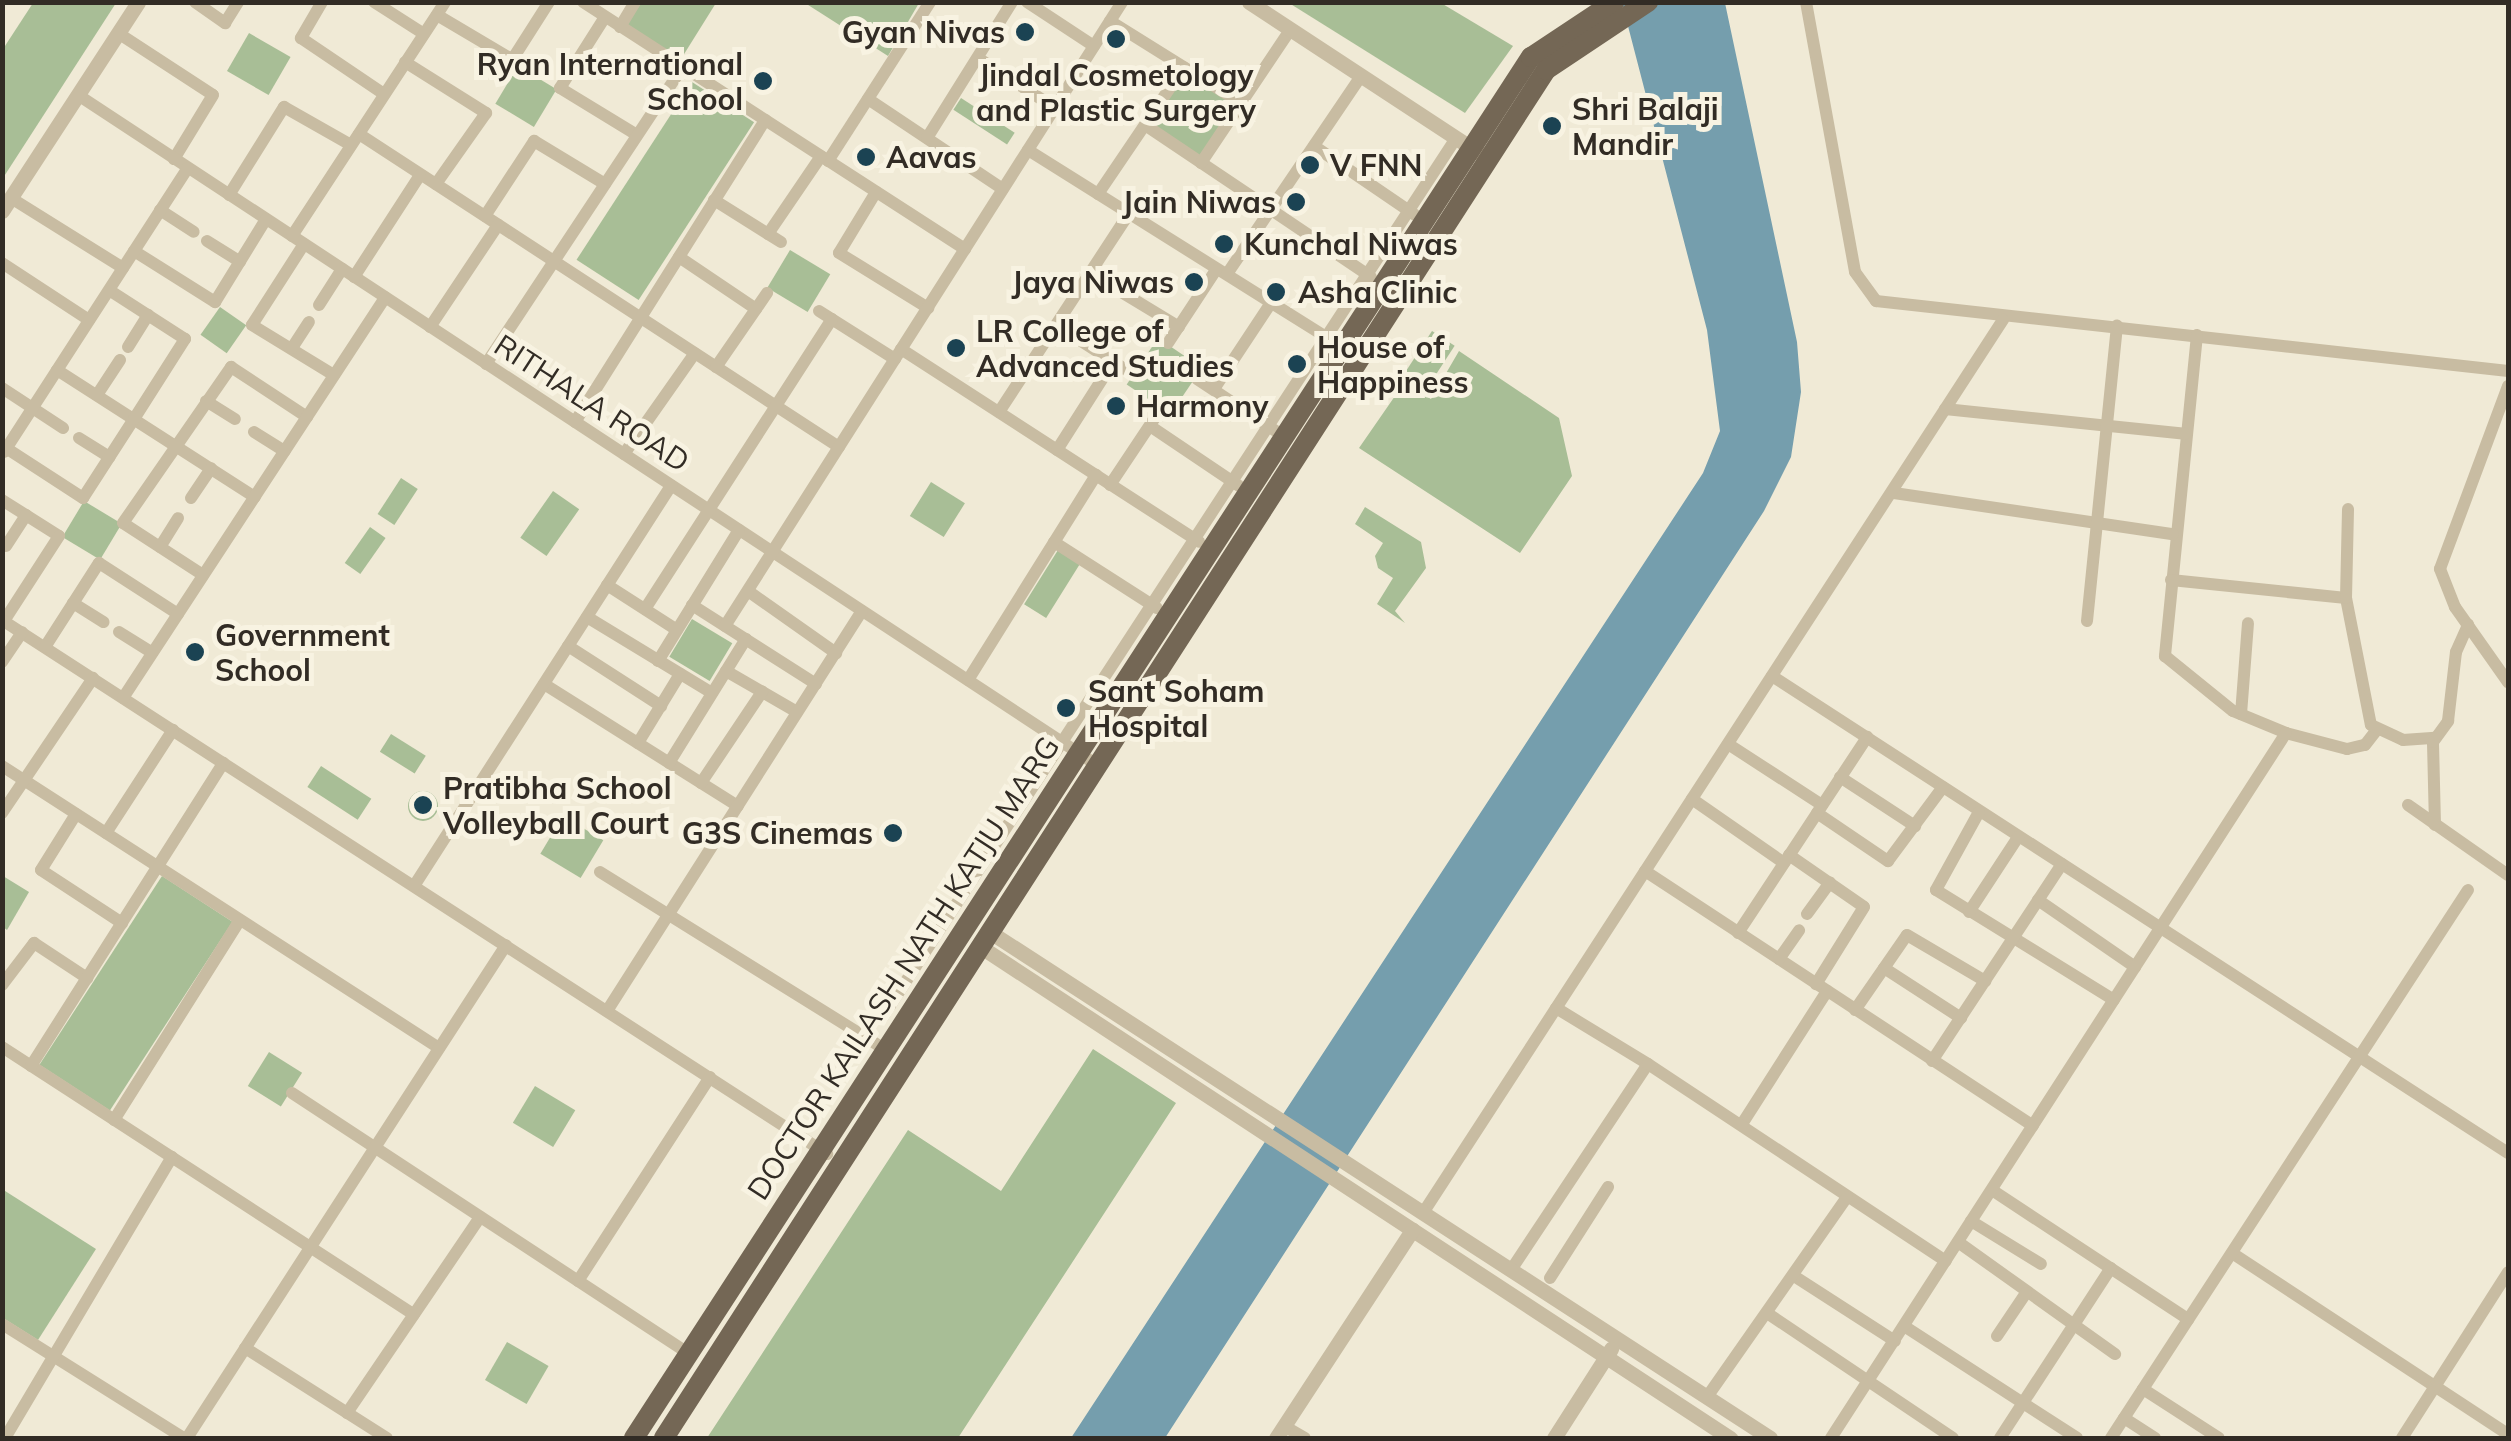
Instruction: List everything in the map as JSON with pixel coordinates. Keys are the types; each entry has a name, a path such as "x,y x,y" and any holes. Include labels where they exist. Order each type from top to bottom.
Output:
{"main road":[{"name":"DOCTOR KAILASH NATH KATJU MARG","path":"634,1438 886,1050 1070,747 1416,216 1472,148 1546,70 1613,11 1648,2"},
{"name":"DOCTOR KAILASH NATH KATJU MARG","path":"664,1438 1097,765 1472,148"}],"street":[{"path":"123,268 7,204 138,2"},
{"path":"195,2 225,23 238,2"},
{"path":"322,2 302,38 384,94"},
{"path":"374,2 424,34"},
{"path":"512,60 548,2"},
{"path":"582,2 965,249"},
{"path":"620,27 635,2"},
{"path":"768,234 868,99 930,2"},
{"path":"927,138 1012,2"},
{"path":"1026,2 1094,46"},
{"path":"725,626 1122,2"},
{"path":"1248,2 1472,148"},
{"path":"1806,2 1851,255 1864,291 1894,306 2003,320 2117,326 2508,371"},
{"path":"334,375 252,325 355,140 441,9 525,67"},
{"path":"605,17 560,88 637,135"},
{"path":"1110,21 1241,103"},
{"path":"1202,163 1290,30"},
{"path":"118,33 212,95 174,158"},
{"path":"978,58 1054,108"},
{"path":"406,62 486,113 436,184"},
{"path":"1098,194 1184,67"},
{"path":"486,364 682,68"},
{"path":"1168,343 1270,210 1361,76"},
{"name":"RITHALA ROAD","path":"78,95 1097,765"},
{"path":"868,99 1004,189"},
{"path":"229,194 284,108 355,140 436,184 839,447"},
{"path":"575,422 765,120"},
{"path":"1145,125 1375,280"},
{"path":"485,216 534,141 605,184"},
{"path":"1314,146 1416,216"},
{"path":"1028,150 1334,342"},
{"path":"109,290 186,339 83,498 4,451 188,168"},
{"path":"320,305 420,175"},
{"path":"876,192 840,254 928,308"},
{"path":"714,200 782,242"},
{"path":"160,210 194,232"},
{"path":"999,412 1129,213"},
{"path":"134,251 215,302 266,219"},
{"path":"430,326 498,225"},
{"path":"207,241 240,262"},
{"path":"679,257 756,310"},
{"path":"2,263 89,320"},
{"path":"1090,273 1178,327"},
{"path":"716,367 766,293"},
{"path":"123,698 385,297"},
{"path":"1214,389 1272,303"},
{"path":"97,395 148,315"},
{"path":"645,609 826,315 999,412 1202,544"},
{"path":"1423,1213 2003,320"},
{"path":"292,348 309,322"},
{"path":"1056,324 1131,373"},
{"path":"2087,621 2117,326"},
{"path":"2197,335 2174,534 2169,664 2240,714 2286,733 2347,750 2365,745 2376,731"},
{"path":"624,454 695,353"},
{"path":"1057,450 1113,362"},
{"path":"203,574 123,522 231,367 307,417"},
{"path":"57,370 254,496"},
{"path":"1197,379 1276,431"},
{"path":"2508,386 2444,545 2445,589 2508,682"},
{"path":"2,388 63,428"},
{"path":"206,400 236,420"},
{"path":"1945,409 2185,434"},
{"path":"1110,484 1160,410"},
{"path":"1150,426 1240,487"},
{"path":"254,432 284,451"},
{"path":"79,438 109,458"},
{"path":"191,498 210,468"},
{"path":"968,680 1096,475"},
{"path":"414,886 672,486"},
{"path":"1894,493 2174,534"},
{"path":"2,500 58,536 3,620 843,1164"},
{"path":"2348,509 2346,598 2368,718 2376,731 2402,740 2435,738"},
{"path":"6,546 26,514"},
{"path":"160,547 178,518"},
{"path":"658,661 739,530"},
{"path":"1054,542 1160,610"},
{"path":"45,647 99,564 178,614"},
{"path":"2171,580 2346,598"},
{"path":"607,585 678,630"},
{"path":"748,591 836,652"},
{"path":"73,603 103,622"},
{"path":"692,606 816,684"},
{"path":"607,1011 862,611"},
{"path":"587,617 712,694"},
{"path":"2240,714 2248,623"},
{"path":"2434,826 2435,738 2448,722 2456,652 2468,625"},
{"path":"2,662 22,632"},
{"path":"119,632 152,653"},
{"path":"669,763 746,639"},
{"path":"568,646 661,706"},
{"path":"726,672 798,712"},
{"path":"638,744 680,674"},
{"path":"1772,676 2508,1153"},
{"path":"2,814 92,678"},
{"path":"544,684 738,806"},
{"path":"702,783 762,692"},
{"path":"106,833 173,730"},
{"path":"1831,1438 1870,1384 2286,733"},
{"path":"1738,933 1866,737"},
{"path":"1728,744 1888,861 1943,787"},
{"path":"882,1018 1070,747"},
{"path":"31,1066 223,762"},
{"path":"2,766 440,1048"},
{"path":"1840,778 1916,826"},
{"path":"1692,799 1830,882 1864,907 1822,988 1742,1124"},
{"path":"2408,805 2508,875"},
{"path":"1979,812 1935,884 1970,912 2114,1000"},
{"path":"76,814 41,870 122,923"},
{"path":"1970,912 2018,836"},
{"path":"1932,1060 2062,864"},
{"path":"1645,871 2032,1126"},
{"path":"600,872 670,912 886,1050"},
{"path":"1808,914 1830,882"},
{"path":"2111,1438 2468,890"},
{"path":"2038,900 2136,967"},
{"path":"114,1120 240,920"},
{"path":"1778,959 1798,930"},
{"path":"1855,1010 1910,934 1985,981"},
{"path":"986,940 1260,1108 1770,1438"},
{"path":"986,940 1248,1123 1730,1438"},
{"path":"2,985 34,943 87,978"},
{"path":"2,1324 186,1438 506,946"},
{"path":"1884,968 1960,1018"},
{"path":"1556,1008 1742,1124 1946,1261"},
{"path":"2,1047 414,1314"},
{"path":"1511,1270 1648,1064"},
{"path":"578,1281 710,1077"},
{"path":"292,1094 689,1354"},
{"path":"4,1438 172,1157"},
{"path":"1550,1278 1608,1187"},
{"path":"1992,1190 2188,1319"},
{"path":"1707,1397 1847,1196"},
{"path":"347,1413 480,1217"},
{"path":"1972,1221 2040,1264"},
{"path":"1305,1438 1280,1432 1412,1230"},
{"path":"1958,1242 2114,1354"},
{"path":"2232,1252 2508,1434"},
{"path":"2000,1438 2111,1268"},
{"path":"2402,1438 2508,1272"},
{"path":"1794,1276 1895,1342"},
{"path":"1996,1336 2026,1293"},
{"path":"1767,1313 1935,1433 1953,1438"},
{"path":"1904,1326 2077,1438"},
{"path":"1554,1438 1618,1340"},
{"path":"245,1348 388,1438"},
{"path":"2143,1390 2218,1438"},
{"path":"2124,1418 2155,1438"}],"green space":[{"path":"33,3 116,3 3,178 3,49"},
{"path":"641,3 716,3 681,59 626,26"},
{"path":"805,3 919,3 888,56"},
{"path":"1289,3 1441,3 1513,46 1465,113"},
{"path":"249,33 291,57 269,95 227,71"},
{"path":"518,66 557,89 534,127 495,104"},
{"path":"1184,72 1233,104 1199,157 1150,125"},
{"path":"692,82 754,122 639,300 577,260"},
{"path":"961,98 1015,133 1007,145 953,110"},
{"path":"790,250 830,274 808,312 767,288"},
{"path":"220,307 246,325 227,353 200,335"},
{"path":"1432,331 1455,346 1426,390 1403,375"},
{"path":"1158,338 1202,368 1171,414 1127,384"},
{"path":"1459,351 1559,418 1572,476 1520,553 1359,448 1404,383 1431,399"},
{"path":"401,478 418,489 394,525 378,514"},
{"path":"931,482 965,503 944,537 910,516"},
{"path":"553,491 579,509 547,556 520,538"},
{"path":"84,501 122,524 100,560 62,537"},
{"path":"1365,507 1421,542 1426,568 1395,611 1405,623 1377,604 1393,578 1378,568 1375,556 1383,543 1355,524"},
{"path":"370,527 386,538 360,574 345,563"},
{"path":"1058,550 1080,564 1046,618 1024,604"},
{"path":"692,619 732,643 710,681 669,657"},
{"path":"391,734 426,756 415,774 380,752"},
{"path":"321,766 371,799 358,820 307,787"},
{"name":"Pratibha School Volleyball Court","path":"423,791 434,795 438,806 434,817 423,821 412,817 408,806 412,795"},
{"path":"563,816 603,840 581,878 540,854"},
{"path":"3,876 29,892 7,930 3,927"},
{"path":"162,876 232,922 110,1110 39,1065"},
{"path":"1093,1049 1176,1103 958,1438 707,1438 908,1130 1001,1191"},
{"path":"269,1052 302,1073 281,1107 248,1086"},
{"path":"535,1086 575,1110 553,1147 513,1123"},
{"path":"2,1189 96,1249 38,1340 3,1318"},
{"path":"507,1342 549,1366 527,1404 485,1380"}],"water":[{"path":"1622,3 1725,3 1797,342 1801,392 1791,457 1764,511 1165,1438 1071,1438 1703,473 1720,431 1707,330"}],"place":[{"name":"Gyan Nivas","path":"1025,32"},
{"name":"Jindal Cosmetology and Plastic Surgery","path":"1116,39"},
{"name":"Ryan International School","path":"763,81"},
{"name":"Shri Balaji Mandir","path":"1552,126"},
{"name":"Aavas","path":"866,157"},
{"name":"V FNN","path":"1310,165"},
{"name":"Jain Niwas","path":"1296,202"},
{"name":"Kunchal Niwas","path":"1224,244"},
{"name":"Jaya Niwas","path":"1194,282"},
{"name":"Asha Clinic","path":"1276,292"},
{"name":"LR College of Advanced Studies","path":"956,348"},
{"name":"House of Happiness","path":"1297,364"},
{"name":"Harmony","path":"1116,406"},
{"name":"Government School","path":"195,652"},
{"name":"Sant Soham Hospital","path":"1066,708"},
{"name":"Pratibha School Volleyball Court","path":"423,805"},
{"name":"G3S Cinemas","path":"893,833"}]}
